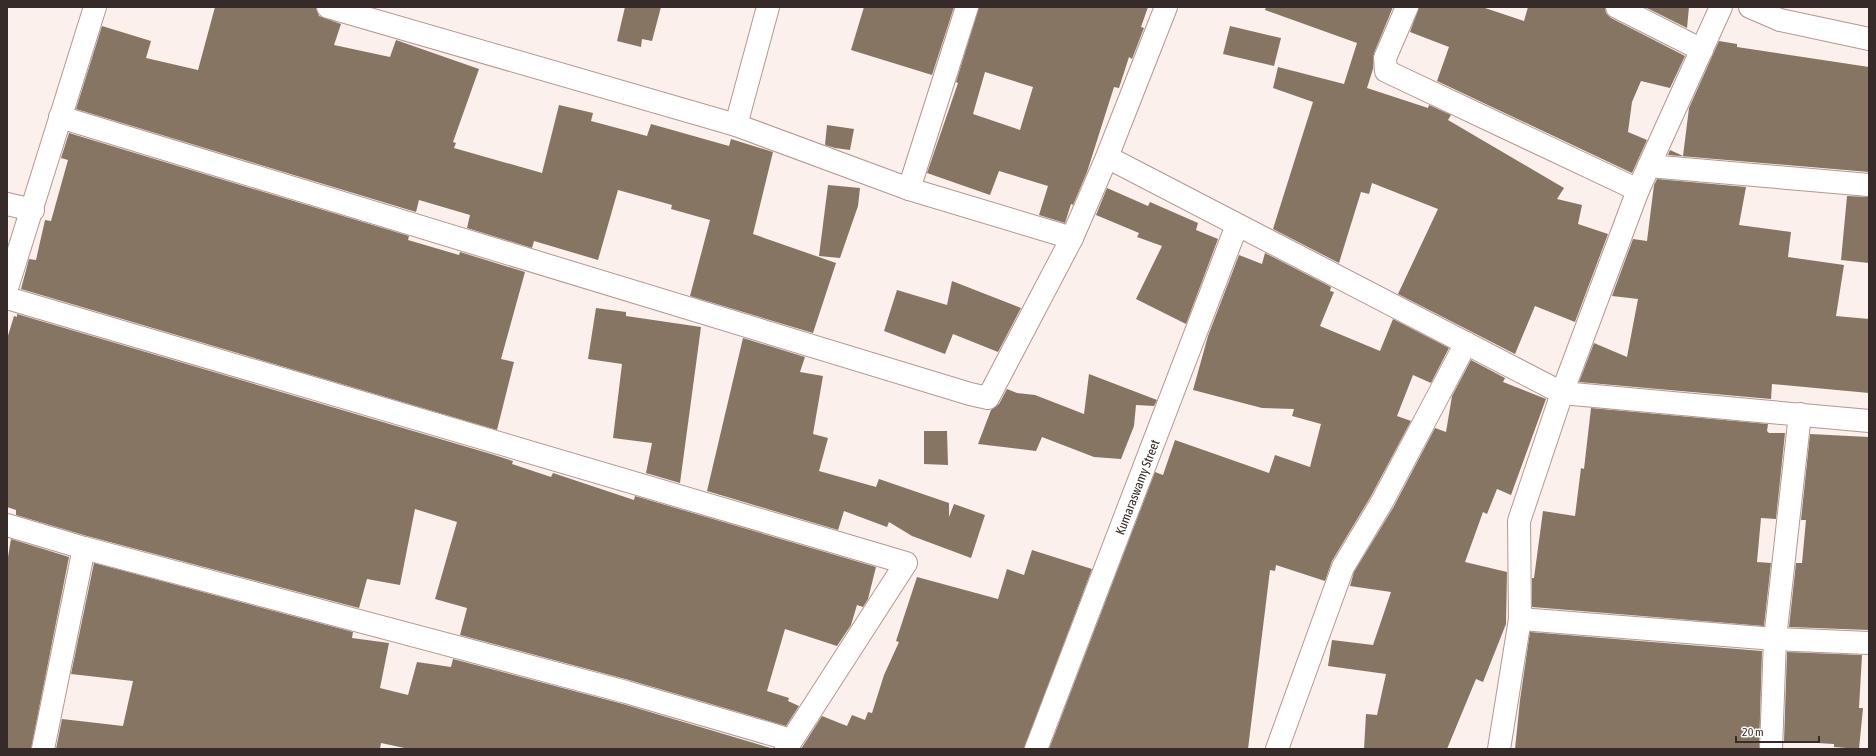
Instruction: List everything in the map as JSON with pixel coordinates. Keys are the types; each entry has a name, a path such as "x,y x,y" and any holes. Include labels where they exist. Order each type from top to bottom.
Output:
{"street":[{"path":"7,288 33,210 60,117 95,7"},
{"path":"328,7 736,125 909,189 1072,238"},
{"path":"736,125 768,7"},
{"path":"909,189 967,7"},
{"path":"60,117 970,394 988,398 1072,238 1107,157 1166,7"},
{"path":"1407,7 1385,58 1386,71 1638,190"},
{"path":"1617,7 1702,50"},
{"path":"1499,749 1520,619 1519,521 1562,393 1638,190 1721,7"},
{"path":"1750,7 1781,14 1869,40"},
{"path":"1107,157 1237,226 1562,393 1869,421"},
{"path":"1649,166 1869,185"},
{"path":"7,204 33,210"},
{"name":"Kumaraswamy Street","path":"1036,749 1237,226"},
{"path":"7,298 906,563 789,745 611,688 84,548 7,525"},
{"path":"1277,749 1343,567 1382,502 1466,343"},
{"path":"1771,749 1775,639 1800,414"},
{"path":"43,749 84,548"},
{"path":"1520,619 1775,639 1869,643"}],"building":[{"path":"215,7 316,7 319,16 341,24 334,45 390,57 396,40 479,69 453,142 456,143 454,148 542,173 559,105 593,113 591,121 647,136 651,124 729,146 731,139 773,152 753,234 836,263 813,333 690,296 710,220 671,209 672,205 618,190 598,260 534,241 532,248 467,228 470,215 419,200 416,212 76,109 102,26 151,41 146,58 198,70"},
{"path":"625,7 661,7 652,41 642,39 641,47 617,41"},
{"path":"864,7 954,7 932,75 851,50"},
{"path":"979,7 1148,7 1141,27 1144,28 1132,59 1129,57 1119,88 1114,87 1087,172 1073,205 1071,204 1065,223 1039,215 1048,186 999,171 990,195 927,173 958,83 956,82","holes":["985,72 1033,87 1020,130 973,114"]},
{"path":"1266,7 1393,7 1374,53 1373,69 1367,88 1428,108 1429,105 1451,115 1448,120 1564,188 1557,199 1582,205 1578,224 1608,234 1575,322 1535,306 1515,354 1398,294 1438,209 1372,183 1369,194 1361,192 1339,263 1273,229 1313,102 1273,88 1278,67 1344,84 1357,43 1265,10"},
{"path":"1419,7 1482,7 1524,21 1528,7 1605,7 1606,13 1611,18 1685,56 1670,88 1641,81 1632,102 1628,132 1647,140 1632,173 1437,81 1449,47 1410,32"},
{"path":"1645,7 1689,7 1687,28"},
{"path":"1230,26 1281,38 1274,66 1223,54"},
{"path":"1719,41 1737,44 1737,47 1869,67 1869,172 1668,155 1670,150 1683,156 1689,108"},
{"path":"827,125 854,129 850,150 825,145"},
{"path":"69,133 409,236 408,240 459,255 460,252 525,272 501,359 514,362 497,430 21,289 29,259 36,260 45,220 51,221 68,160 61,158"},
{"path":"1657,179 1746,187 1739,225 1791,232 1788,257 1844,265 1836,316 1869,319 1869,393 1772,384 1771,399 1579,382 1594,343 1627,357 1638,299 1612,296 1633,239 1647,241 1654,185"},
{"path":"828,185 860,188 858,206 840,258 819,256"},
{"path":"1107,188 1148,206 1150,202 1198,223 1196,230 1218,239 1186,324 1136,299 1162,246 1137,237 1139,233 1096,215"},
{"path":"1847,196 1869,197 1869,263 1841,260"},
{"path":"1265,253 1331,287 1330,291 1334,292 1320,326 1380,351 1393,319 1449,348 1431,383 1413,375 1397,416 1411,421 1371,496 1332,561 1325,581 1276,565 1275,571 1270,570 1248,749 1049,749 1155,472 1163,475 1175,440 1269,473 1275,455 1310,467 1321,424 1292,416 1294,409 1262,408 1193,390 1208,336 1239,255 1262,264"},
{"path":"952,281 1021,308 998,352 953,334 945,354 884,331 897,290 947,305"},
{"path":"596,308 626,312 626,316 701,327 680,483 646,473 652,443 613,438 622,364 588,359"},
{"path":"17,314 491,454 513,461 512,464 551,477 553,473 634,500 635,496 876,567 868,599 863,607 857,605 851,625 837,646 785,629 767,691 789,698 788,701 799,706 786,726 629,680 460,635 467,608 435,599 457,522 415,509 400,585 367,579 359,608 87,536 16,515 16,510 7,507 7,339 14,316 17,317"},
{"path":"743,338 805,357 800,372 823,376 813,434 828,438 819,471 876,487 879,479 949,503 949,517 954,504 985,515 971,558 912,536 889,522 887,527 844,511 838,530 707,491"},
{"path":"1471,360 1505,378 1503,382 1546,399 1511,495 1497,489 1487,514 1483,512 1465,562 1507,572 1506,624 1483,682 1476,679 1447,749 1364,749 1366,714 1377,715 1386,674 1328,666 1332,640 1373,645 1391,592 1350,586 1354,572 1393,508 1435,428 1446,432 1452,396"},
{"path":"1089,374 1157,400 1154,406 1136,405 1134,426 1121,459 1094,457 1042,437 1036,451 978,444 991,410 999,404 1007,389 1017,393 1035,395 1084,414"},
{"path":"1591,408 1768,424 1767,431 1769,433 1785,433 1776,519 1761,518 1757,562 1771,563 1764,626 1532,607 1532,578 1534,578 1543,511 1575,516 1581,468 1584,469"},
{"path":"924,431 947,431 948,465 924,464"},
{"path":"1810,434 1869,437 1869,630 1789,627 1796,563 1802,563 1806,520 1801,520"},
{"path":"11,539 69,557 31,749 7,749 7,563"},
{"path":"1032,550 1092,569 1024,749 801,749 822,716 847,726 852,715 865,720 868,712 872,713 884,675 899,642 896,641 917,577 998,599 1007,569 1024,575"},
{"path":"94,563 353,632 352,638 389,643 380,688 408,695 417,662 451,667 453,659 623,704 774,749 409,749 381,743 380,749 56,749 62,719 123,726 133,681 71,674"},
{"path":"1530,632 1762,651 1759,749 1515,749 1520,700"},
{"path":"1787,652 1862,655 1859,708 1863,708 1859,749 1834,747 1834,744 1784,741"}]}
